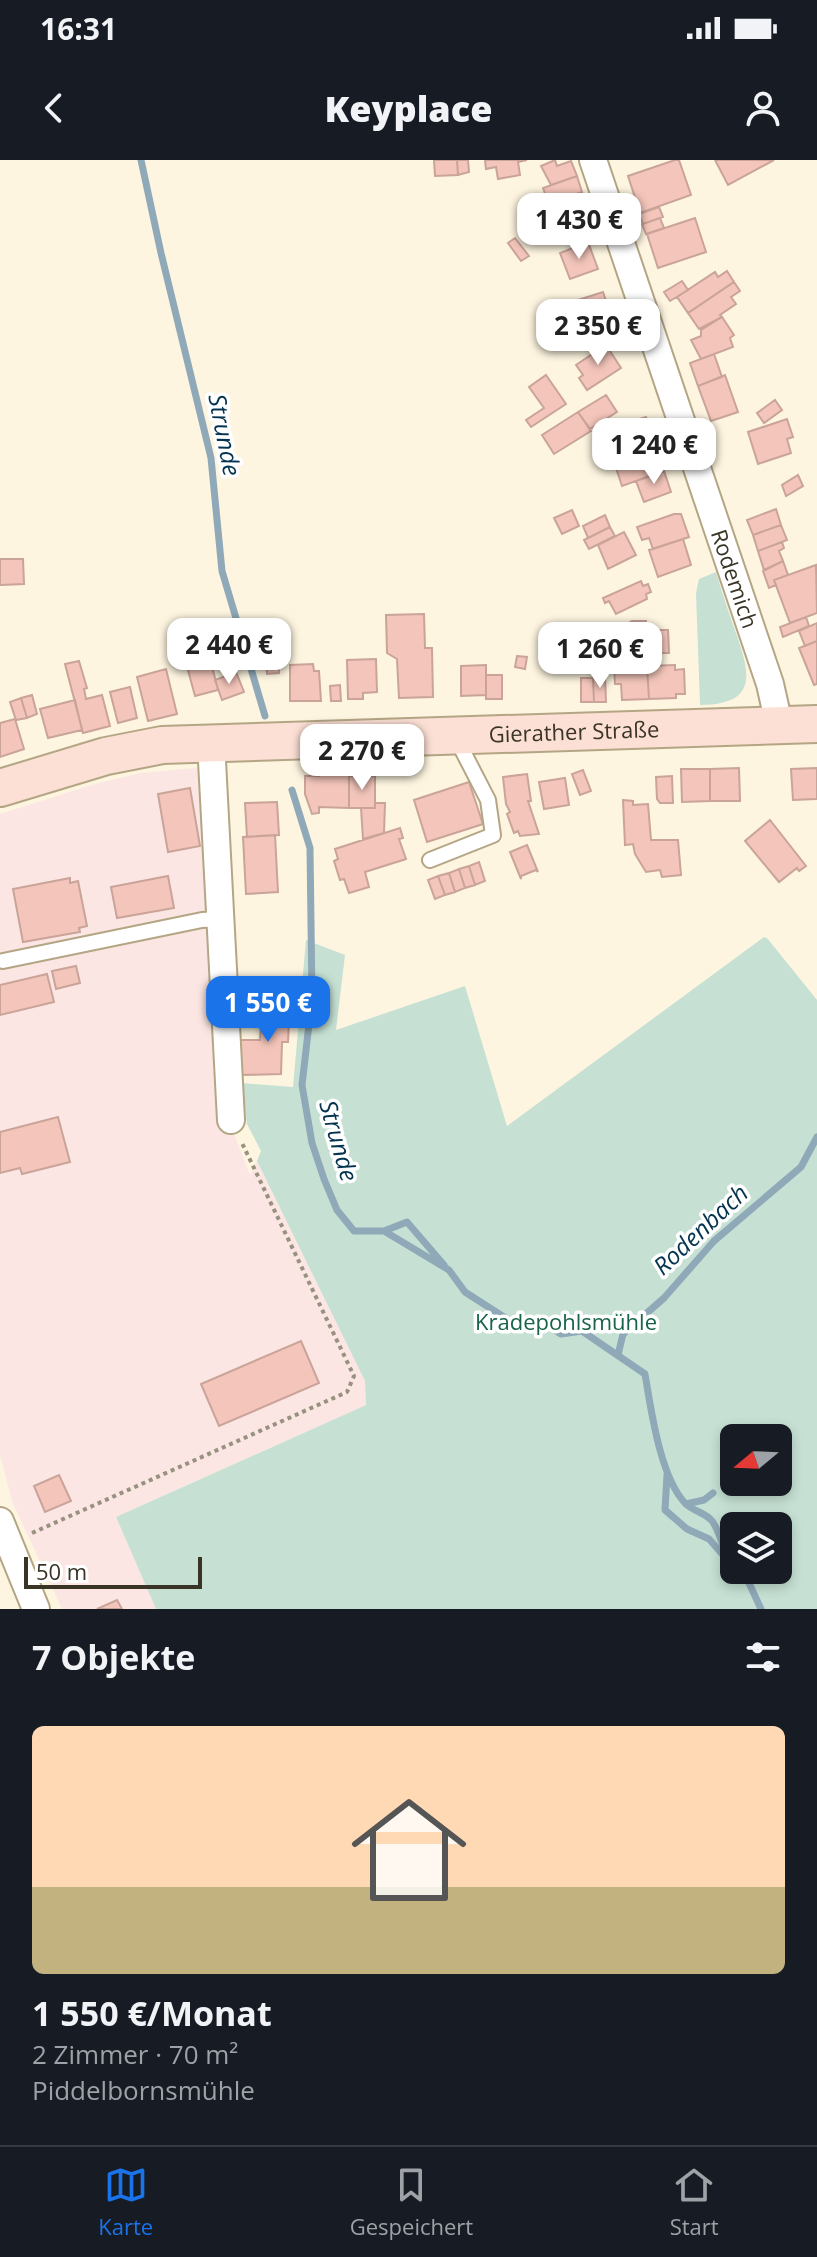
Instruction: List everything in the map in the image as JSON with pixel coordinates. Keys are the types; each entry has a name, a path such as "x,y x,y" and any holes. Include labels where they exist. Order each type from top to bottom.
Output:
{"street":[{"name":"Rodemich","path":"593,160 770,684 779,724"},
{"name":"Gierather Straße","path":"0,788 106,756 162,745 817,724"},
{"path":"211,742 231,1120"},
{"path":"4,1532 36,1609"}],"lane":[{"path":"430,860 493,835 488,800 454,734"},
{"path":"3,961 202,920 221,919"}],"path":[{"path":"4,1532 347,1392 354,1376 231,1120"}],"shaded area":[{"path":"208,767 232,1129 250,1175 257,1161 365,1381 366,1405 116,1517 156,1609 62,1609 12,1501 0,1455 0,814 141,773"}],"green space":[{"path":"716,572 745,662 745,685 732,699 700,705 696,593 699,579"},
{"name":"Kradepohlsmühle","path":"764,937 817,1000 817,1609 156,1609 116,1517 366,1405 365,1381 257,1161 261,1151 247,1124 241,1083 293,1087 306,940 345,955 336,1030 465,986 507,1126"}],"building":[{"path":"434,160 457,160 458,175 435,176"},
{"path":"457,160 468,160 469,172 458,175"},
{"path":"485,160 527,160 518,162 520,175 498,179 496,167 486,169"},
{"path":"555,160 557,166 571,161 577,176 551,185 541,166"},
{"path":"679,160 691,195 640,213 628,176"},
{"path":"715,160 774,160 728,185"},
{"path":"577,176 582,192 567,197 570,205 542,216 538,205 548,201 543,188"},
{"path":"659,207 663,217 643,224 639,214"},
{"path":"660,218 664,228 646,234 642,224"},
{"path":"695,218 706,252 658,268 647,234"},
{"path":"515,238 529,256 521,261 508,243"},
{"path":"588,242 598,269 570,279 560,253"},
{"path":"727,271 734,282 688,313 677,297 715,272 718,277"},
{"path":"682,281 688,290 670,301 664,292"},
{"path":"734,282 740,291 731,297 736,304 720,315 722,317 699,329 688,313"},
{"path":"603,292 612,318 573,329 569,317 577,315 572,302"},
{"path":"722,317 734,335 730,338 733,347 701,359 691,340 701,336 701,330"},
{"path":"606,345 621,368 587,390 579,378 583,375 576,365"},
{"path":"714,354 722,377 698,386 690,363"},
{"path":"546,375 566,404 531,427 526,420 544,408 529,387"},
{"path":"725,375 738,412 711,421 698,386"},
{"path":"606,395 617,412 590,429 578,412"},
{"path":"775,400 782,410 764,423 757,413"},
{"path":"578,412 591,431 554,454 542,435"},
{"path":"646,417 653,437 625,447 618,426"},
{"path":"787,419 793,437 787,439 791,453 758,464 748,432"},
{"path":"653,437 658,454 624,466 618,449"},
{"path":"658,454 664,471 622,486 616,468"},
{"path":"664,471 671,492 644,502 636,481"},
{"path":"798,475 803,486 786,496 782,485"},
{"path":"776,509 781,525 753,535 747,520"},
{"path":"572,510 579,526 562,534 554,518"},
{"path":"681,514 689,537 653,549 649,538 642,540 637,527"},
{"path":"605,515 610,527 588,538 583,526"},
{"path":"781,525 787,540 758,551 753,535"},
{"path":"610,527 615,536 589,549 584,540"},
{"path":"624,532 636,555 608,569 598,545"},
{"path":"683,539 691,565 658,577 649,550"},
{"path":"782,542 784,548 779,551 783,561 764,570 758,551"},
{"path":"0,559 23,559 24,584 0,585"},
{"path":"783,561 788,575 774,580 776,585 769,588 763,571"},
{"path":"816,565 817,613 790,623 774,580"},
{"path":"641,581 643,586 648,584 651,592 646,594 647,599 616,614 609,601 605,603 603,598"},
{"path":"424,614 425,648 432,648 433,697 399,698 397,659 387,653 386,615"},
{"path":"806,617 809,626 783,637 780,627"},
{"path":"646,621 647,666 637,667 637,659 629,659 627,624"},
{"path":"817,623 817,641 805,646 799,631"},
{"path":"646,630 657,630 657,666 647,666"},
{"path":"657,630 668,630 669,653 658,653"},
{"path":"211,640 217,665 212,666 218,690 195,696 182,648"},
{"path":"817,641 817,684 814,685 799,648"},
{"path":"266,654 278,654 279,673 267,674"},
{"path":"517,656 527,657 525,669 515,667"},
{"path":"376,659 377,692 363,693 363,699 348,699 347,660"},
{"path":"79,661 87,688 84,689 86,699 102,695 110,726 83,733 65,664"},
{"path":"313,664 314,671 319,671 321,701 290,701 290,665"},
{"path":"486,665 486,695 461,696 461,666"},
{"path":"675,665 675,670 684,669 685,694 676,694 676,698 649,699 647,666"},
{"path":"647,666 649,699 622,700 621,684 615,684 614,668"},
{"path":"166,669 177,714 148,721 137,677"},
{"path":"236,672 244,692 222,700 215,680"},
{"path":"486,675 502,675 502,699 486,699"},
{"path":"605,677 606,702 594,702 593,678"},
{"path":"581,678 593,678 594,702 581,702"},
{"path":"340,685 341,701 331,701 330,686"},
{"path":"130,687 137,718 118,723 110,692"},
{"path":"32,695 37,714 27,718 21,698"},
{"path":"21,698 27,718 16,720 10,702"},
{"path":"75,700 82,730 48,738 40,709"},
{"path":"15,719 24,749 0,757 0,723"},
{"path":"739,768 740,801 710,801 710,769"},
{"path":"817,768 817,799 793,800 791,769"},
{"path":"681,769 710,769 710,801 682,802"},
{"path":"583,770 591,791 580,795 572,774"},
{"path":"318,773 349,773 349,808 319,807 319,813 312,814 305,794 305,776 319,776"},
{"path":"527,774 531,801 528,801 539,834 520,836 518,831 514,833 507,814 510,812 503,777"},
{"path":"349,776 375,776 375,808 349,808"},
{"path":"672,776 673,803 660,803 656,777"},
{"path":"565,778 569,805 544,809 539,782"},
{"path":"469,782 483,824 427,842 414,800"},
{"path":"190,788 200,846 168,852 158,794"},
{"path":"623,800 633,801 633,805 648,804 651,840 678,840 681,875 662,877 660,870 646,872 633,844 625,845"},
{"path":"277,802 279,835 247,837 245,803"},
{"path":"375,803 385,803 384,833 363,839 361,808 375,808"},
{"path":"770,820 806,866 799,871 797,868 779,882 745,841"},
{"path":"400,828 403,838 399,839 406,859 365,872 369,887 349,893 344,879 340,880 334,861 338,859 335,849"},
{"path":"275,835 278,892 246,894 243,837"},
{"path":"527,845 538,872 536,870 521,876 521,879 510,852"},
{"path":"479,862 485,881 475,885 469,866"},
{"path":"469,866 475,885 465,888 459,869"},
{"path":"459,869 465,888 455,892 449,873"},
{"path":"449,873 455,892 445,895 438,876"},
{"path":"168,876 174,908 117,918 111,887"},
{"path":"438,876 445,895 435,899 428,880"},
{"path":"70,878 70,883 78,881 87,926 79,928 80,932 23,942 13,889"},
{"path":"76,966 80,983 56,989 52,971"},
{"path":"47,974 54,1002 0,1015 0,985"},
{"path":"269,1006 296,1007 296,1022 289,1022 288,1042 282,1042 281,1074 241,1075 239,1040 260,1040 261,1025 268,1025"},
{"path":"58,1117 70,1162 22,1174 20,1168 0,1173 0,1132"},
{"path":"301,1341 319,1383 219,1426 201,1384"},
{"path":"59,1475 71,1501 45,1512 34,1486"},
{"path":"117,1600 122,1609 97,1609"}],"waterway":[{"name":"Strunde","path":"141,160 211,458 222,571 265,716"},
{"name":"Strunde","path":"292,790 310,848 312,998 302,1085 312,1143 337,1210 354,1231 384,1231 449,1270 465,1292 524,1329 536,1328 539,1320 561,1334 582,1331 645,1374 658,1442 669,1478 686,1504 712,1521 720,1537"},
{"name":"Rodenbach","path":"618,1355 623,1334 664,1298 714,1241 801,1167 817,1137"},
{"name":"Strunde","path":"384,1231 407,1222 444,1265"},
{"name":"Strunde","path":"667,1475 665,1510 687,1529 709,1539 720,1551"},
{"path":"686,1504 704,1500 713,1493"},
{"name":"Strunde","path":"749,1584 761,1609"}]}
